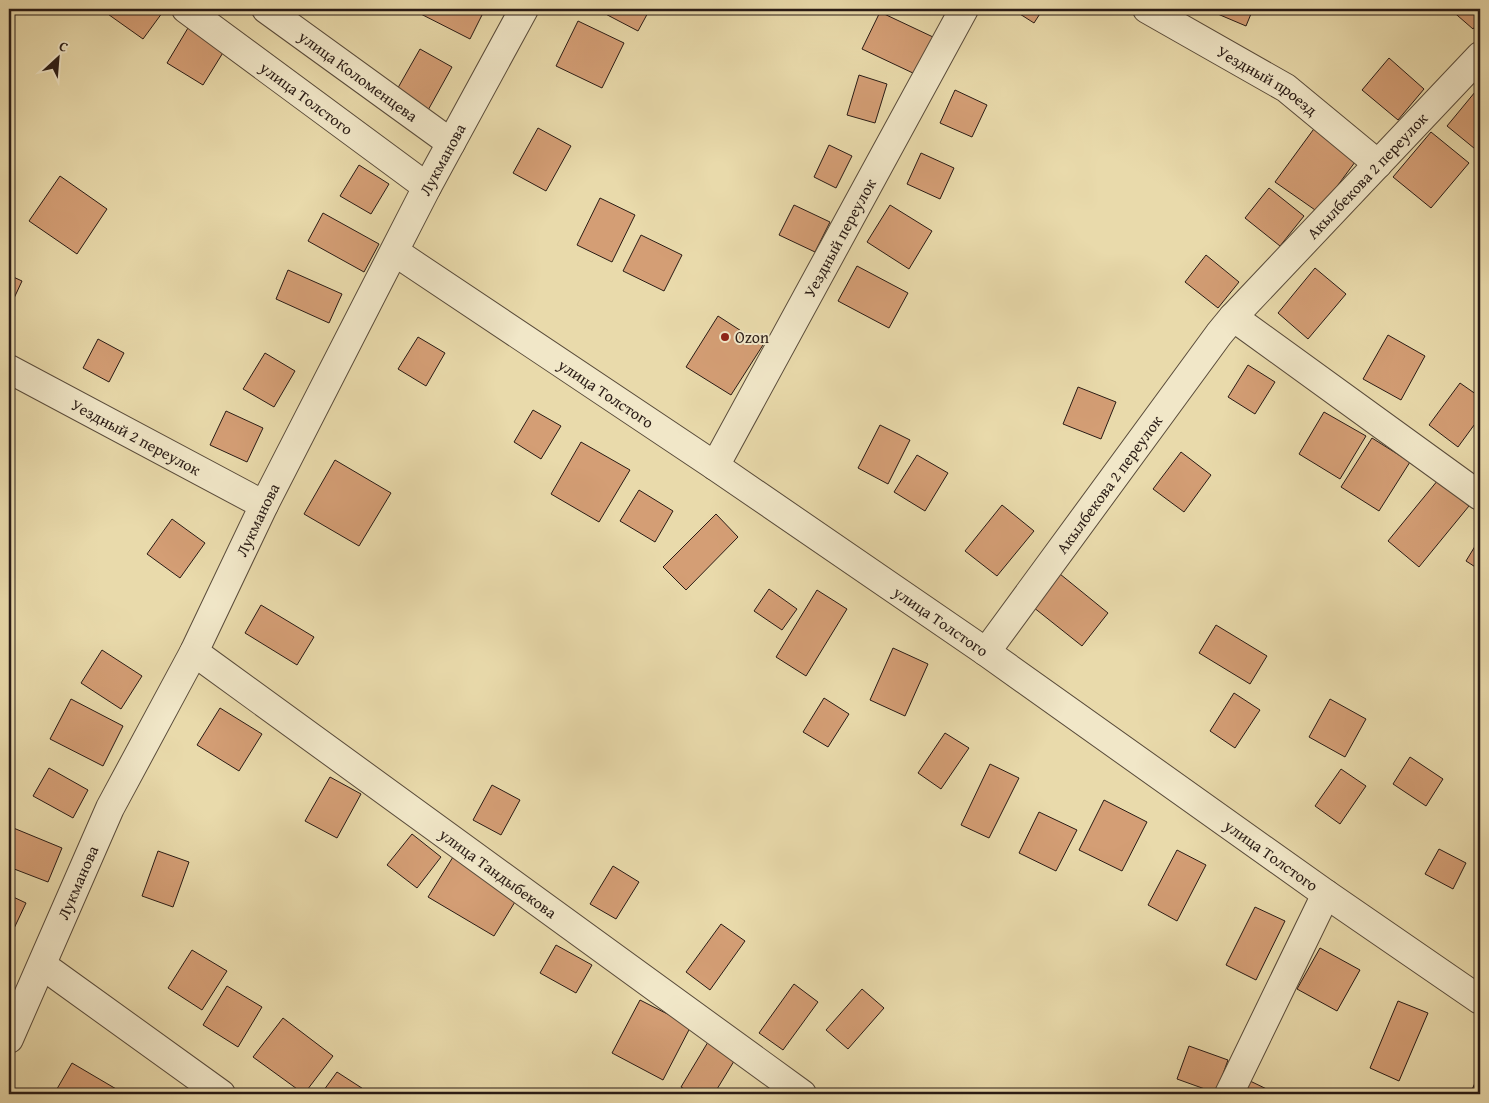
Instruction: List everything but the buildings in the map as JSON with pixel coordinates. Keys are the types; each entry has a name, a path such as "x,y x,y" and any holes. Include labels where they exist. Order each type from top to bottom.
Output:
{"street":[{"name":"улица Толстого","path":"186,9 427,187"},
{"name":"улица Коломенцева","path":"266,9 451,143"},
{"name":"Лукманова","path":"9,1039 110,808 194,652 264,505 427,187 524,9"},
{"name":"Уездный переулок","path":"715,466 964,9"},
{"name":"Уездный проезд","path":"1153,10 1286,88 1378,164"},
{"name":"Акылбекова 2 переулок","path":"986,652 1219,334 1480,56"},
{"name":"улица Толстого","path":"395,252 715,466 986,652 1326,894 1480,1000"},
{"path":"1234,317 1480,496"},
{"name":"Уездный 2 переулок","path":"9,369 264,505"},
{"name":"улица Тандыбекова","path":"194,652 802,1094"},
{"path":"1229,1094 1326,894"},
{"path":"42,965 221,1094"}],"place":[{"name":"Ozon","path":"725,337"}]}
